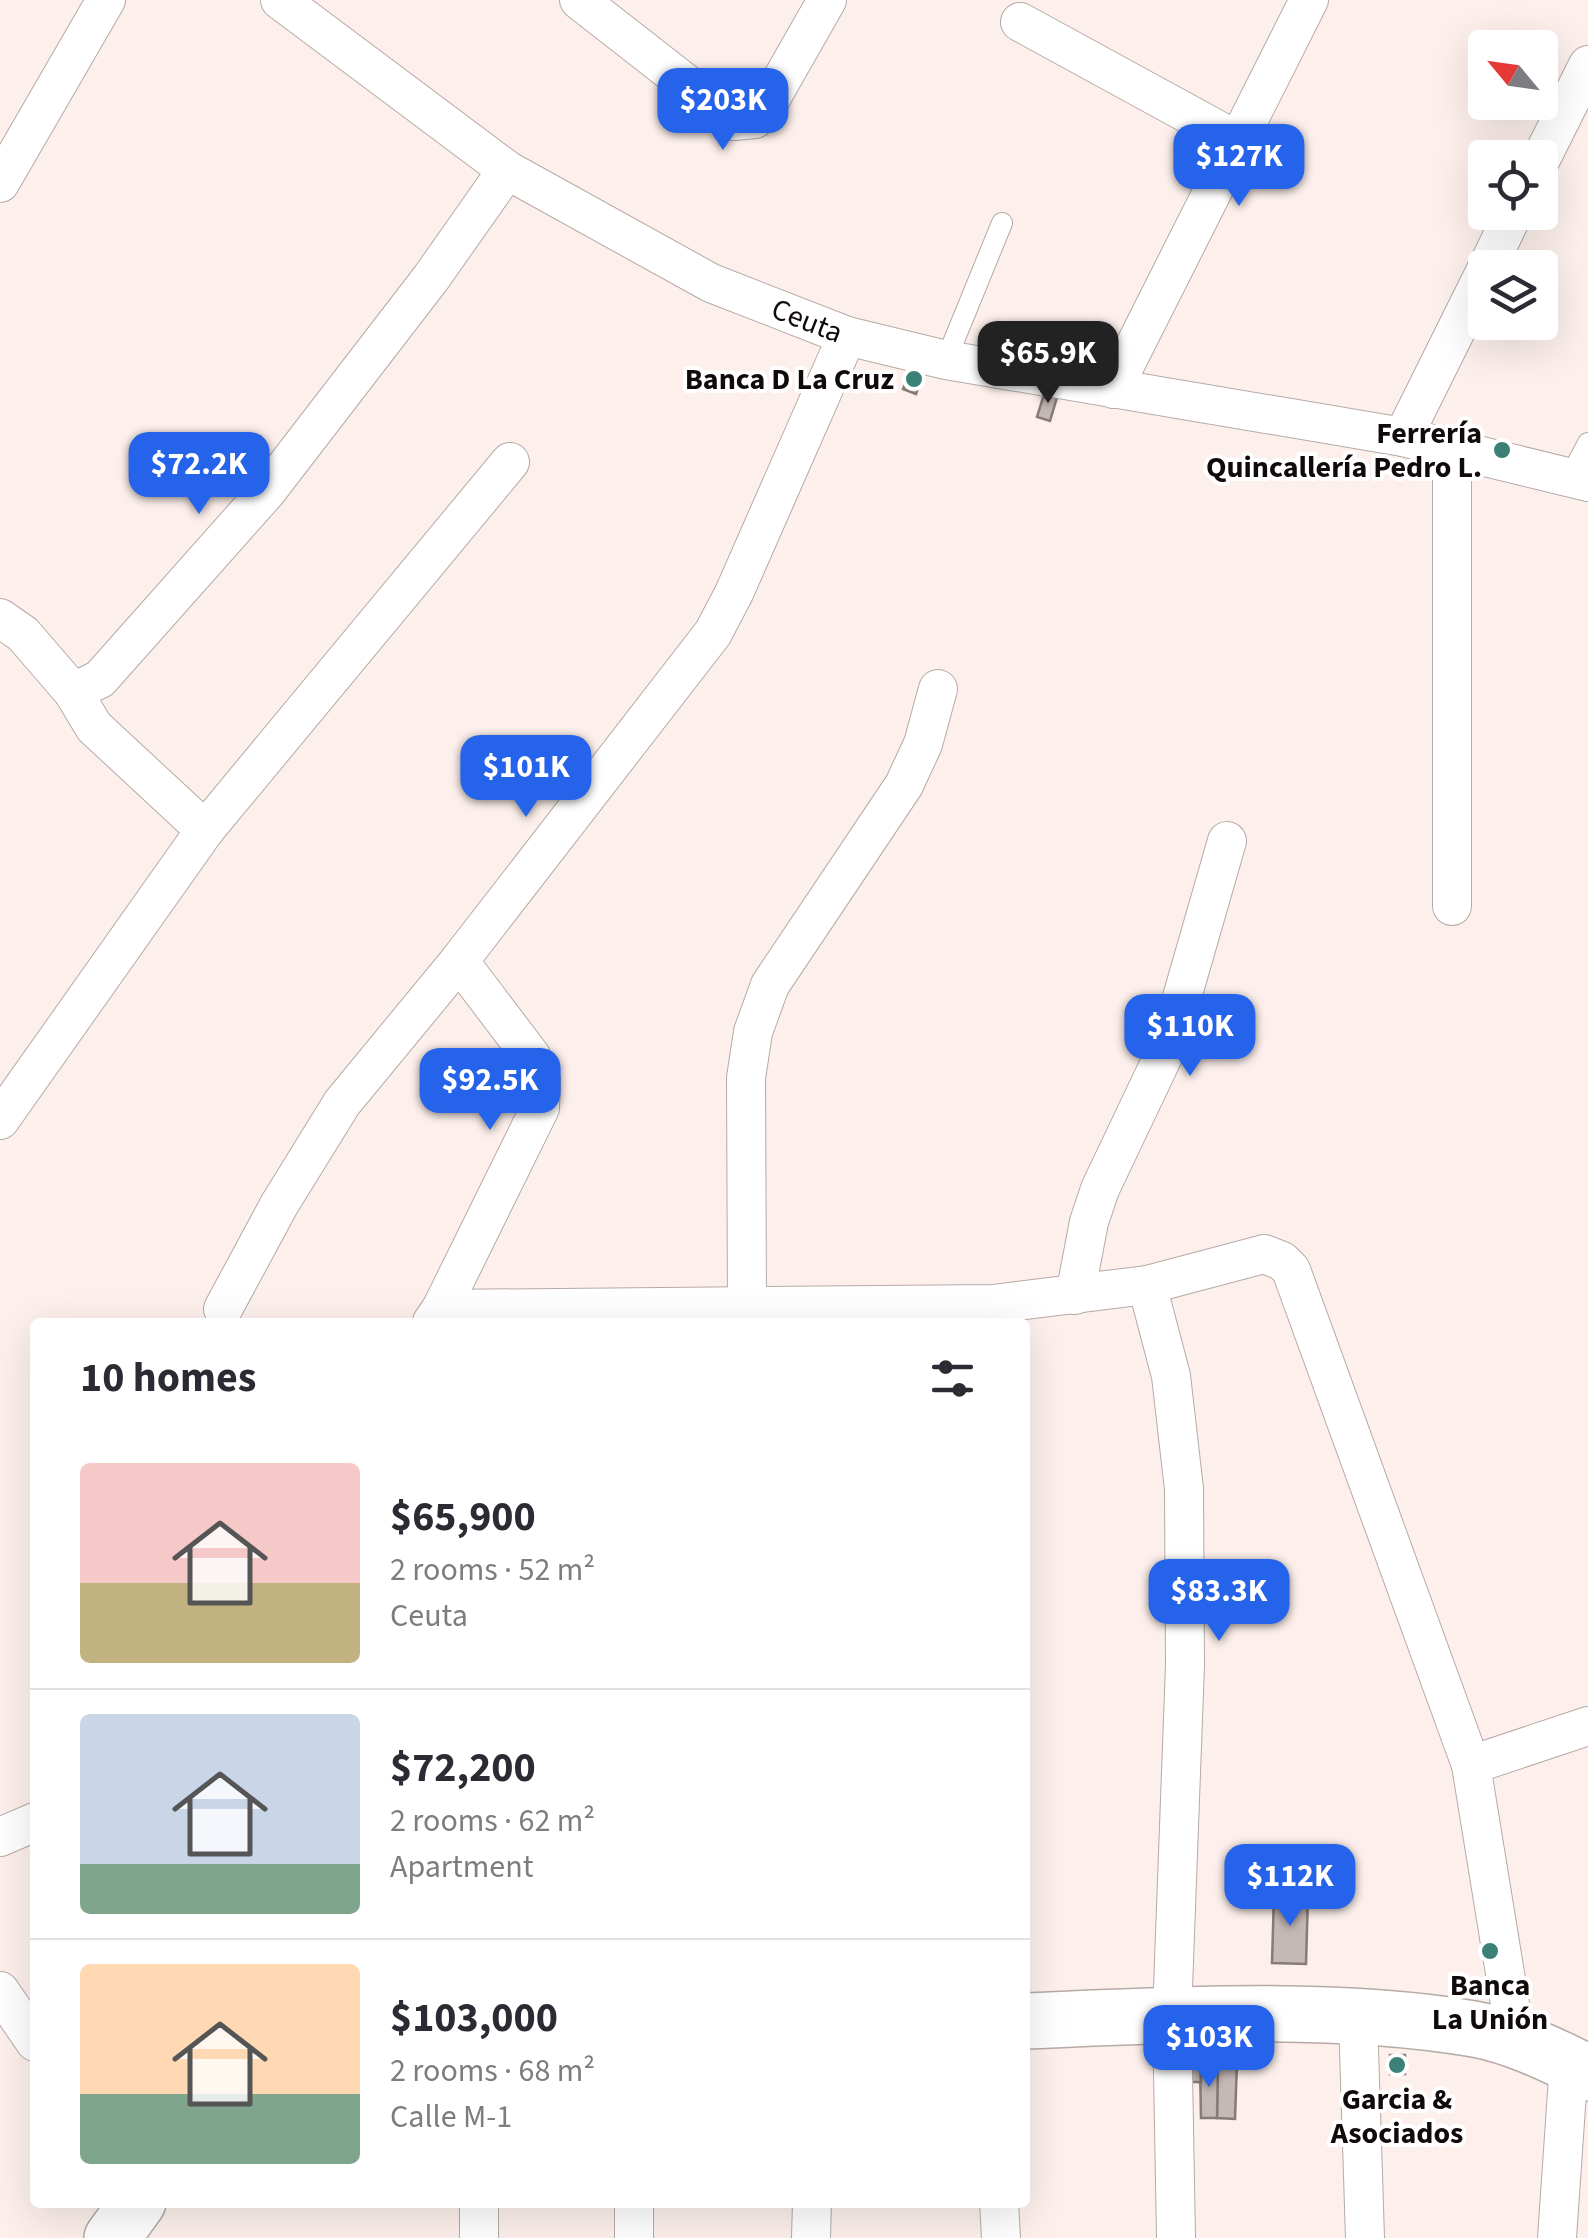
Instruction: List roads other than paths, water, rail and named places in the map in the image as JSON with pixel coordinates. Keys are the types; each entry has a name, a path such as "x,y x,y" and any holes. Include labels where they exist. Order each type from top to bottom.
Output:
{"street":[{"path":"0,183 106,0"},
{"name":"Ceuta","path":"280,0 507,170 711,283 847,336 946,360 1403,436 1579,480"},
{"path":"579,0 734,121 756,119 763,110 828,0"},
{"path":"1113,389 1309,0"},
{"path":"1020,22 1236,140"},
{"path":"1550,140 1588,65"},
{"path":"73,692 100,680 267,492 432,278 507,170"},
{"path":"1403,436 1468,306"},
{"path":"223,1309 279,1206 342,1103 459,961 712,632 734,592 847,336"},
{"path":"1452,448 1452,906"},
{"path":"0,1120 206,830 510,462"},
{"path":"0,618 23,634 73,692 94,727 206,830"},
{"path":"747,1306 746,1078 753,1032 770,985 904,785 923,744 938,689"},
{"path":"1075,1295 1089,1222 1100,1189 1168,1046 1227,841"},
{"path":"459,961 531,1056 541,1080 540,1108 437,1316 637,1316 747,1306 813,1314 994,1313 1147,1284 1264,1254 1282,1261 1291,1270 1471,1765 1516,2041"},
{"path":"1147,1284 1171,1376 1184,1489 1185,1665 1172,2015 1176,2238"},
{"path":"1471,1765 1588,1726"},
{"path":"0,1837 30,1824"},
{"path":"0,1991 30,2035"},
{"path":"1030,2022 1172,2015 1358,2018 1476,2030 1516,2041 1578,2068 1557,2238"},
{"path":"1358,2018 1365,2238"},
{"path":"112,2238 134,2208"},
{"path":"479,2208 480,2238"},
{"path":"634,2208 634,2238"},
{"path":"812,2208 812,2238"},
{"path":"999,2208 1000,2238"}],"lane":[{"path":"946,360 1002,223"},
{"path":"1579,480 1588,443"}],"place":[{"name":"Banca D La Cruz","path":"914,379"},
{"name":"Ferrería Quincallería Pedro L.","path":"1502,450"},
{"name":"Banca La Unión","path":"1490,1951"},
{"name":"Garcia & Asociados","path":"1397,2065"}]}
